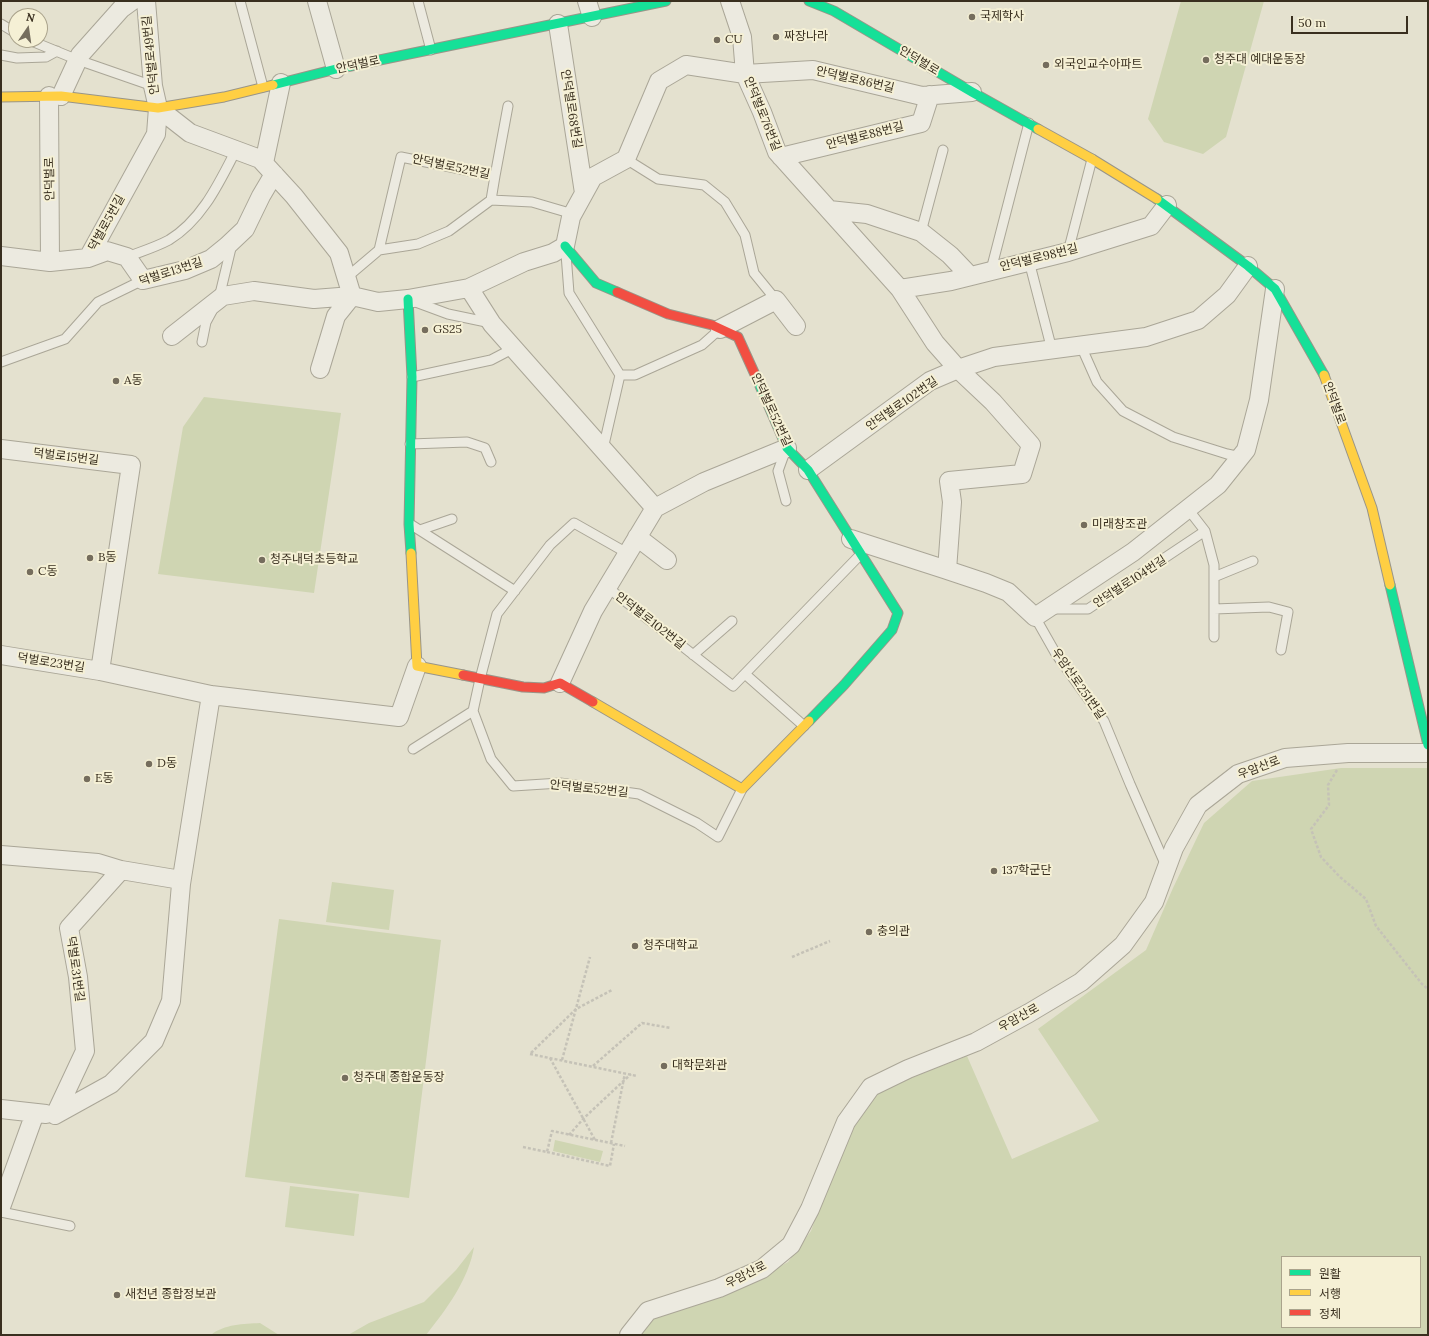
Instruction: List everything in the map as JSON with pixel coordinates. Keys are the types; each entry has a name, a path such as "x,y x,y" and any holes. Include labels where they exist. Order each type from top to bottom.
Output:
{"street":[{"path":"55,96 80,55 121,9 132,1"},
{"name":"안덕벌로49번길","path":"146,1 153,86 158,108"},
{"path":"317,1 336,69"},
{"name":"안덕벌로","path":"1,97 55,96 158,108 224,97 336,69 558,24 590,9 666,1"},
{"name":"안덕벌로76번길","path":"730,1 742,36 745,74 762,112 777,152 900,289 935,343 958,369 993,402 1031,445 1022,474 950,481 952,502 947,570"},
{"name":"안덕벌로","path":"809,1 834,11 972,92 1092,159 1167,205 1248,266 1275,289 1322,370 1372,508 1428,745"},
{"name":"안덕벌로68번길","path":"558,24 584,193"},
{"name":"안덕벌로86번길","path":"626,159 659,81 686,65 745,74 813,70 922,96 972,92"},
{"name":"덕벌로13번길","path":"144,280 185,270 211,259 244,229 261,196 269,169 280,83"},
{"name":"안덕벌로88번길","path":"781,157 921,123 930,95"},
{"name":"안덕벌로","path":"50,262 55,96"},
{"path":"158,108 190,133 260,159 294,196 339,253 352,296"},
{"name":"덕벌로5번길","path":"1,256 50,262 88,258 156,134 158,108"},
{"path":"172,336 223,296 254,291 314,299 352,296 378,302 408,299 469,288 524,262 553,253 565,246 573,214 593,177 626,159"},
{"name":"안덕벌로98번길","path":"900,289 951,281 1068,252 1151,226 1167,205"},
{"path":"829,210 867,214 921,232 950,255 970,276"},
{"name":"안덕벌로52번길","path":"565,246 596,283 668,314 712,325 738,337 786,448 808,470 898,613 892,630 844,685 742,789"},
{"path":"88,258 107,251 126,257 144,280"},
{"name":"안덕벌로102번길","path":"808,470 930,381 958,369 994,357 1146,337 1198,320 1227,295 1248,266"},
{"path":"469,288 492,324 602,450 655,508"},
{"name":"안덕벌로104번길","path":"1041,613 1133,552 1188,509 1218,485 1246,450 1259,400 1275,289"},
{"path":"320,369 336,316 352,296"},
{"path":"408,299 412,377 409,524 417,666 523,688 544,688 560,683 742,789"},
{"path":"720,329 776,300 796,326"},
{"name":"안덕벌로102번길","path":"560,683 593,611 636,537 655,508 704,482 786,448"},
{"name":"덕벌로15번길","path":"1,449 131,465 100,671"},
{"path":"636,537 667,560"},
{"name":"우암산로251번길","path":"851,539 986,583 1008,592 1041,613"},
{"name":"덕벌로23번길","path":"1,655 100,671 211,695 399,717 417,666"},
{"path":"1,1109 55,1115 111,1084 154,1041 171,1001 181,880 211,695"},
{"name":"우암산로","path":"628,1335 648,1311 719,1288 762,1269 791,1246 810,1209 846,1122 871,1087 908,1068 976,1042 1029,1013 1081,982 1123,945 1154,902 1174,848 1198,804 1238,774 1285,758 1348,753 1428,753"},
{"path":"1,855 98,863 121,870 181,880"},
{"name":"덕벌로31번길","path":"55,1115 84,1051 78,977 69,928 121,870"},
{"path":"1,1207 35,1113"}],"lane":[{"path":"240,1 263,87"},
{"path":"418,1 431,50"},
{"path":"48,47 78,60 153,86"},
{"path":"1,54 18,58 46,57 57,51"},
{"path":"495,176 508,106"},
{"path":"991,270 1029,123"},
{"path":"126,257 169,240 194,220 216,188 236,150"},
{"path":"921,232 943,150"},
{"name":"안덕벌로52번길","path":"379,250 401,157 495,176 491,200"},
{"path":"626,159 658,179 704,185 725,202 745,235 754,273 776,300"},
{"path":"1068,252 1092,159"},
{"path":"346,278 379,250 418,244 448,231 491,200 532,202 573,214"},
{"path":"202,342 206,322 219,300 233,240"},
{"path":"565,246 569,293 620,375 602,450"},
{"path":"1029,261 1052,350"},
{"name":"덕벌로13번길","path":"1,362 65,339 98,302 144,280"},
{"path":"408,299 448,314 492,324"},
{"path":"620,375 635,375 702,345 720,329"},
{"path":"1081,346 1097,382 1123,411 1173,437 1227,454 1241,456"},
{"path":"412,377 491,360 514,348"},
{"path":"410,444 467,442 485,448 491,462"},
{"path":"786,448 778,471 786,501"},
{"path":"1188,509 1205,531 1214,565 1214,636"},
{"path":"420,530 452,519"},
{"path":"413,749 473,711 497,614 550,545 574,523 627,553"},
{"path":"409,524 515,591"},
{"name":"안덕벌로104번길","path":"1041,613 1088,609 1205,531"},
{"path":"804,727 745,674 861,554"},
{"path":"1214,577 1253,561"},
{"name":"안덕벌로102번길","path":"607,587 733,686 745,674"},
{"path":"1214,609 1269,607 1288,612 1282,650"},
{"name":"우암산로251번길","path":"1041,613 1056,654 1104,721 1166,868"},
{"name":"안덕벌로102번길","path":"693,655 732,621"},
{"name":"안덕벌로52번길","path":"473,711 491,759 513,786 560,783 639,794 697,823 718,837 742,789"},
{"path":"1,1212 70,1226"}],"path":[{"path":"1348,753 1328,785 1329,805 1311,829 1321,857 1340,877 1366,899 1376,926 1422,984 1428,988"},
{"path":"792,957 830,941"},
{"path":"562,1060 590,957"},
{"path":"612,990 576,1009 530,1054 638,1076"},
{"path":"593,1066 642,1023 670,1028"},
{"path":"550,1058 596,1140"},
{"path":"611,1143 625,1073"},
{"path":"569,1135 584,1118 631,1074"},
{"path":"548,1152 552,1131 625,1146"},
{"path":"523,1147 610,1166 614,1144"}],"green space":[{"name":"청주대 예대운동장","path":"1181,1 1264,1 1226,137 1203,154 1164,142 1148,119"},
{"path":"204,397 341,413 314,593 158,574 183,427"},
{"path":"1341,768 1428,768 1428,1335 640,1335 656,1316 739,1289 788,1262 811,1231 831,1174 856,1121 878,1091 967,1056 1012,1159 1099,1121 1038,1029 1146,950 1204,823 1252,781"},
{"path":"332,882 394,890 389,930 326,922"},
{"path":"279,919 441,940 409,1198 245,1177"},
{"path":"555,1140 603,1151 600,1162 553,1151"},
{"path":"290,1186 359,1194 354,1236 285,1227"},
{"path":"474,1247 467,1271 456,1294 426,1335 348,1335 369,1323 424,1302 456,1270"},
{"path":"260,1323 279,1335 211,1335 216,1331 228,1327 241,1324"}],"traffic: fast":[{"path":"273,85 336,69 666,1"},
{"path":"809,1 834,11 1038,129"},
{"path":"1157,199 1248,266 1275,289 1324,375"},
{"path":"565,246 596,283 617,292"},
{"path":"408,299 412,377 409,524 411,553"},
{"path":"757,379 787,448 808,470 898,613 892,630 844,685 809,721"},
{"path":"1390,585 1428,745"}],"traffic: slow":[{"path":"1,97 61,96 158,108 224,97 273,85"},
{"path":"1038,129 1092,159 1157,199"},
{"path":"1324,375 1372,508 1390,585"},
{"path":"411,553 417,666 463,675"},
{"path":"593,702 742,789 809,721"}],"traffic: jam":[{"path":"617,292 668,314 712,325 738,337 757,379"},
{"path":"463,675 523,687 544,688 560,683 593,702"}],"place":[{"name":"국제학사","path":"972,17"},
{"name":"짜장나라","path":"776,37"},
{"name":"CU","path":"717,40"},
{"name":"청주대 예대운동장","path":"1206,60"},
{"name":"외국인교수아파트","path":"1046,65"},
{"name":"GS25","path":"425,330"},
{"name":"A동","path":"116,381"},
{"name":"미래창조관","path":"1084,525"},
{"name":"B동","path":"90,558"},
{"name":"청주내덕초등학교","path":"262,560"},
{"name":"C동","path":"30,572"},
{"name":"D동","path":"149,764"},
{"name":"E동","path":"87,779"},
{"name":"137학군단","path":"994,871"},
{"name":"충의관","path":"869,932"},
{"name":"청주대학교","path":"635,946"},
{"name":"대학문화관","path":"664,1066"},
{"name":"청주대 종합운동장","path":"345,1078"},
{"name":"새천년 종합정보관","path":"117,1295"}]}
